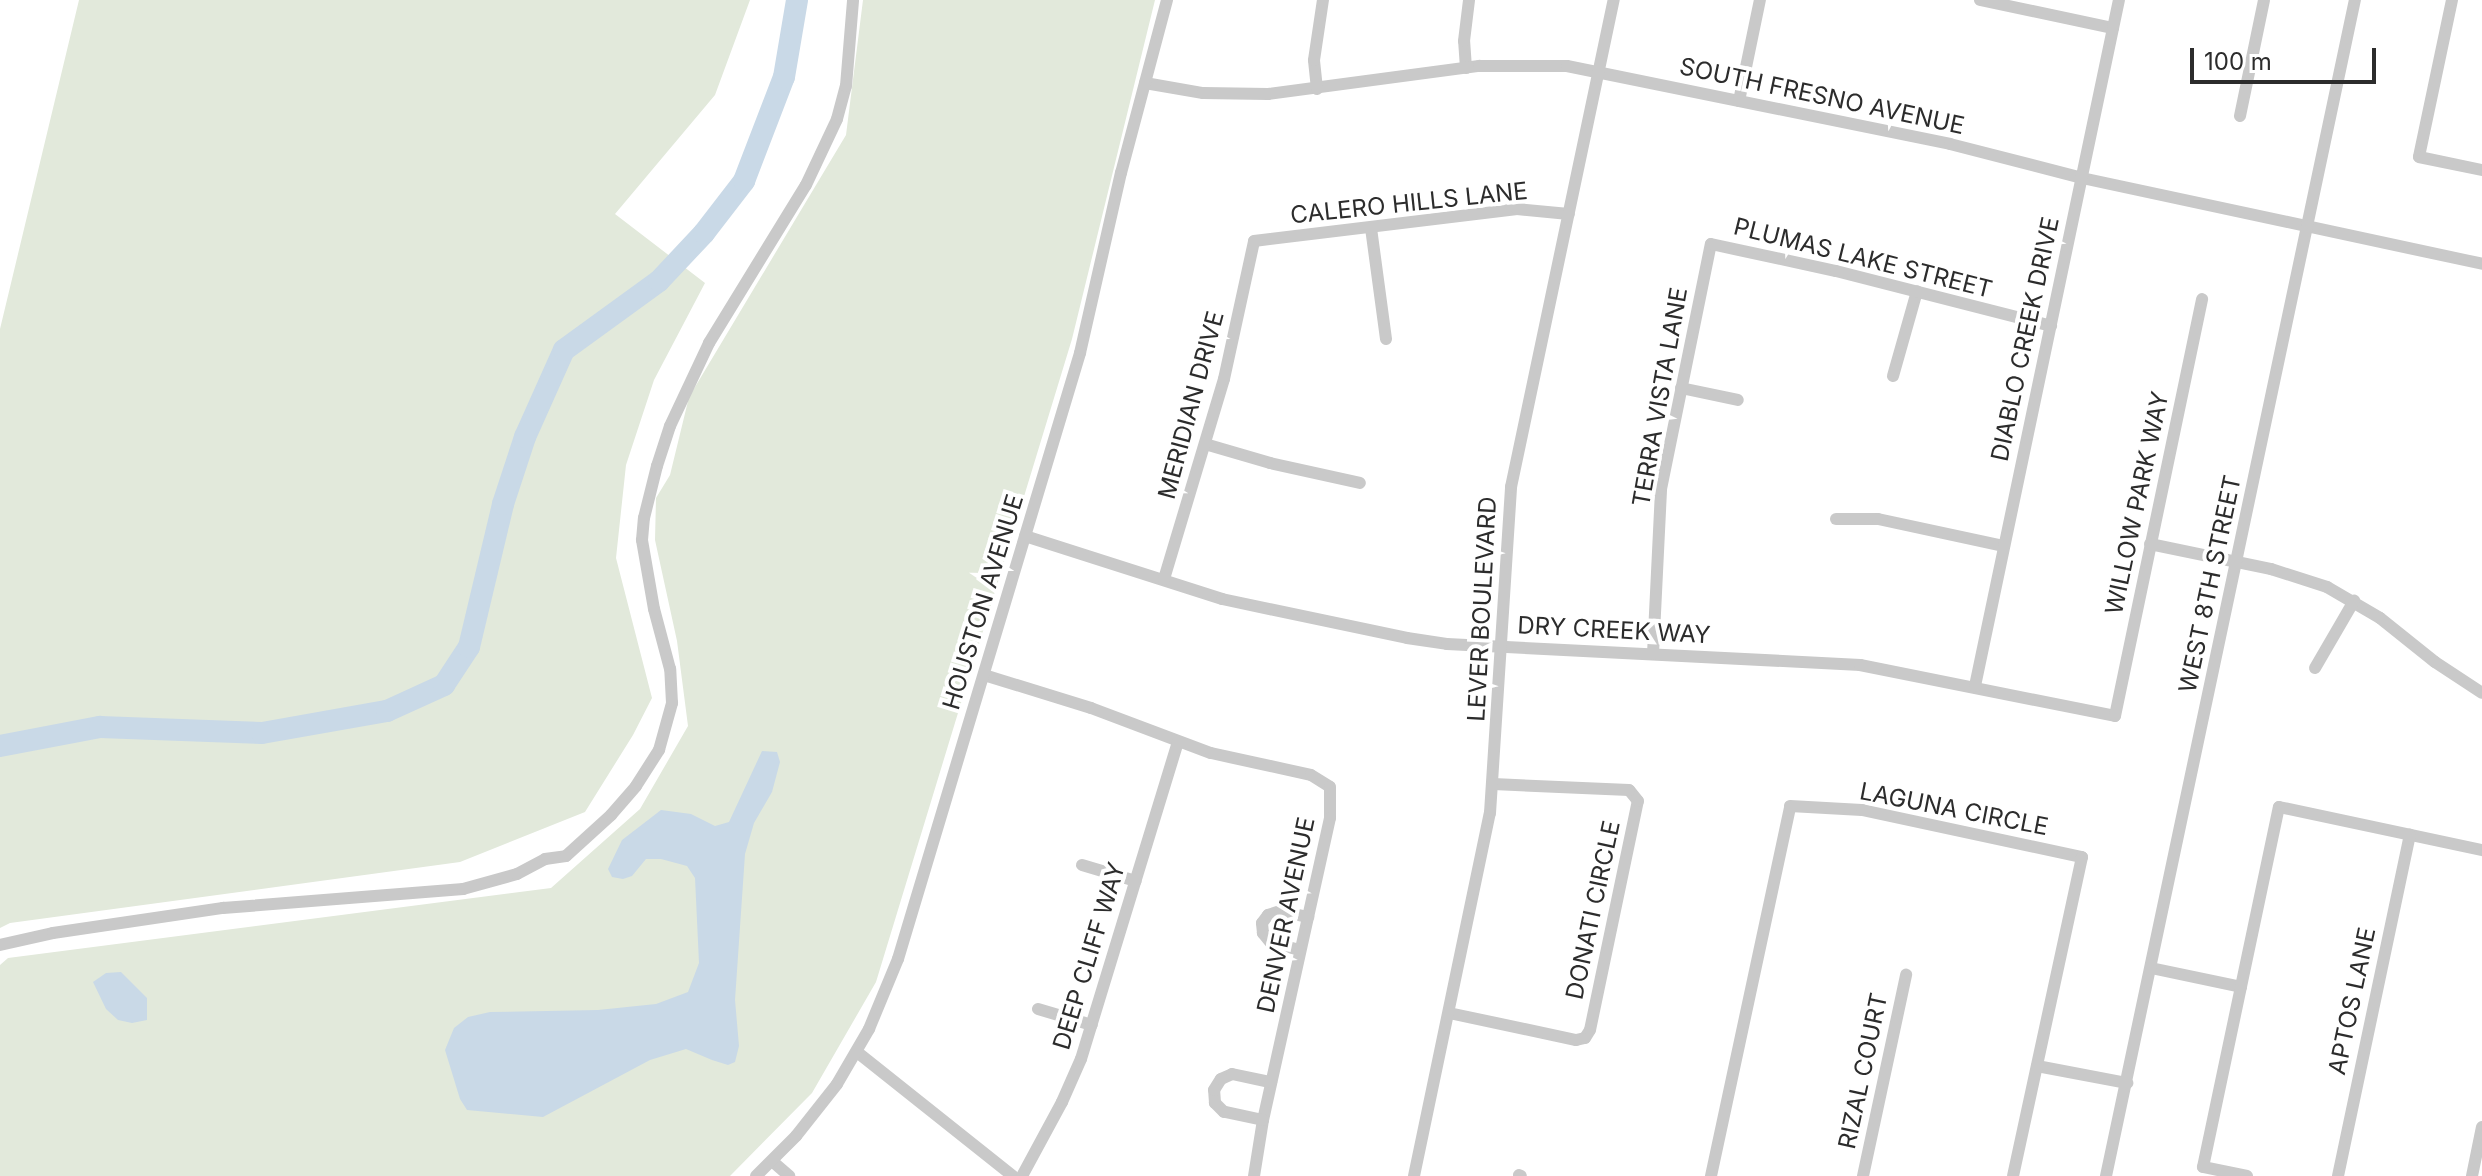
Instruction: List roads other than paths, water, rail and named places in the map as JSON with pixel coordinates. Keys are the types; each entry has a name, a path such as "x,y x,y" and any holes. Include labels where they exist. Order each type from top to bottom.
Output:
{"street":[{"path":"0,945 53,933 223,908 321,897 430,892 489,883 545,859 566,856 592,835 627,798 659,750 672,703 670,669 654,609 642,540 644,518 657,466 670,426 709,343 806,185 837,119 846,86 853,0"},
{"name":"HOUSTON AVENUE","path":"756,1176 820,1107 857,1052 885,996 898,959 1080,353 1167,0"},
{"path":"1317,89 1314,60 1323,0"},
{"path":"1466,68 1464,41 1469,0"},
{"name":"LEVER BOULEVARD","path":"1414,1176 1484,843 1493,784 1511,487 1614,0"},
{"path":"1739,101 1760,0"},
{"path":"1980,0 2113,28"},
{"name":"DIABLO CREEK DRIVE","path":"1975,686 2119,0"},
{"path":"2240,116 2264,0"},
{"name":"WEST 8TH STREET","path":"2106,1176 2355,0"},
{"path":"2452,0 2419,157 2482,170"},
{"name":"SOUTH FRESNO AVENUE","path":"1145,83 1236,95 1317,89 1466,68 1538,64 1599,72 1950,144 2082,178 2482,264"},
{"name":"CALERO HILLS LANE","path":"1254,241 1517,209 1569,214"},
{"path":"1371,228 1386,339"},
{"name":"MERIDIAN DRIVE","path":"1164,579 1224,379 1254,241"},
{"name":"PLUMAS LAKE STREET","path":"1711,244 1917,291 2051,326"},
{"name":"TERRA VISTA LANE","path":"1653,654 1661,489 1711,244"},
{"path":"1893,376 1917,291"},
{"name":"WILLOW PARK WAY","path":"2115,716 2202,299"},
{"path":"1681,388 1738,400"},
{"path":"1205,444 1360,483"},
{"path":"1836,519 1878,519 2004,546"},
{"name":"DRY CREEK WAY","path":"1025,536 1222,599 1407,638 1500,647 1860,665 2115,716"},
{"path":"2150,544 2298,576 2354,601 2482,693"},
{"path":"2315,668 2354,601"},
{"name":"DENVER AVENUE","path":"984,675 1091,708 1211,753 1311,775 1330,787 1330,818 1271,1082 1254,1176"},
{"name":"DEEP CLIFF WAY","path":"1022,1176 1062,1102 1092,1025 1178,741"},
{"name":"DONATI CIRCLE","path":"1449,1013 1576,1040 1585,1038 1590,1030 1638,801 1629,790 1493,784"},
{"name":"LAGUNA CIRCLE","path":"1711,1176 1790,806 1862,810 2082,857 2013,1176"},
{"path":"2247,1176 2203,1167 2279,807 2482,850"},
{"name":"APTOS LANE","path":"2338,1176 2410,835"},
{"path":"1082,865 1136,881"},
{"path":"1300,950 1271,943 1263,933 1262,923 1268,915 1280,911 1308,917"},
{"path":"2151,968 2241,987"},
{"name":"RIZAL COURT","path":"1863,1176 1906,975"},
{"path":"1038,1009 1092,1025"},
{"path":"857,1052 1013,1176"},
{"path":"2037,1066 2127,1083"},
{"path":"1263,1120 1224,1112 1215,1103 1214,1090 1221,1079 1232,1074 1271,1082"},
{"path":"2472,1176 2482,1127"},
{"path":"772,1161 789,1176"}],"water":[{"path":"762,751 777,752 780,762 772,792 754,823 745,854 735,1000 739,1046 735,1062 728,1065 686,1049 650,1060 543,1117 467,1110 460,1099 445,1050 454,1028 468,1017 490,1012 598,1010 656,1004 688,992 699,963 695,878 687,866 661,859 646,859 632,876 623,879 612,877 608,869 622,840 661,810 691,814 715,826 729,822"},
{"path":"121,972 147,998 147,1020 132,1023 118,1020 106,1009 93,982 106,973"}],"waterway":[{"path":"0,746 100,727 262,733 387,711 444,685 469,647 503,504 525,437 564,350 659,281 704,233 744,181 784,77 797,0"}]}
